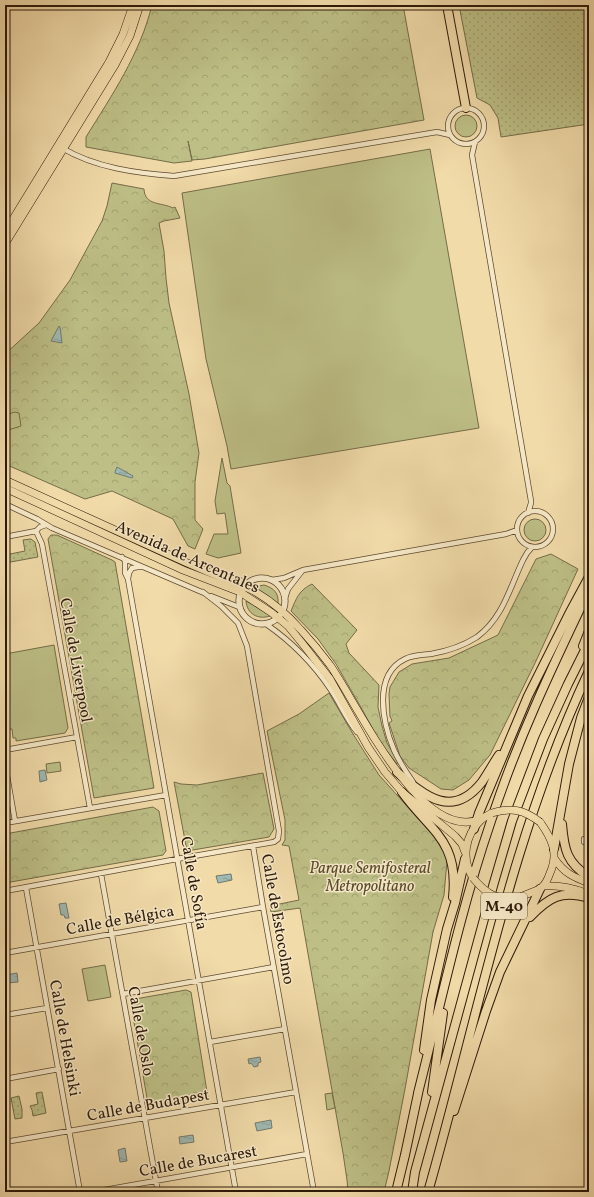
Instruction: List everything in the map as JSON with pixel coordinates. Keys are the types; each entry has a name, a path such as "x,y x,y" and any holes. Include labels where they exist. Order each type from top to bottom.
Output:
{"highway":[{"path":"447,5 466,108"},
{"path":"477,821 511,736 548,656 589,577"},
{"path":"396,1192 418,1093 474,875 502,789 535,706 589,590"},
{"path":"568,684 589,631"},
{"name":"M-40","path":"412,1192 415,1172 512,821 543,739 589,642"},
{"name":"M-40","path":"428,1192 473,1018 526,830 557,744 589,670"},
{"path":"554,849 569,764 581,718 589,697"},
{"path":"397,772 417,789 431,798 453,802 463,799 473,792 483,781 511,736"},
{"path":"402,792 438,834 447,848 454,875 447,929 431,1000 418,1093"},
{"path":"561,814 563,840 566,854 572,864 589,877"},
{"path":"447,929 455,903 465,855"},
{"path":"440,1149 457,1105 486,1011 500,972 541,888"},
{"path":"525,922 545,902 553,897 574,894 589,898"},
{"path":"428,1126 449,972"}],"main road":[{"path":"5,232 109,62 123,34 133,5"},
{"path":"5,244 115,65 130,36 140,5"},
{"name":"Avenida de Arcentales","path":"5,480 243,587 267,608 281,615 290,617 330,665 379,747 397,772 421,799 447,818 477,821"},
{"name":"Avenida de Arcentales","path":"5,488 183,570 243,587"},
{"name":"Avenida de Arcentales","path":"281,615 330,679 368,747 385,772 402,792 455,836 462,844 465,855"},
{"path":"541,888 547,881 551,870 554,858 554,849 549,834 540,822 522,811 503,810 492,813 477,821 468,840 465,855 467,867 473,878 481,888 487,892 495,896 509,899 520,897 541,888 566,886 589,894"},
{"path":"554,858 565,872 589,883"}],"street":[{"path":"466,108 477,112 481,116 484,127 480,138 475,142 465,144 454,140 448,130 448,124 452,115 456,111 466,108"},
{"path":"437,132 448,124"},
{"path":"58,145 76,156 92,162 143,173 174,176 437,132 450,135"},
{"path":"475,142 472,155 531,503 528,513"},
{"path":"465,144 472,155"},
{"path":"531,503 540,512"},
{"name":"Calle de Estocolmo","path":"5,504 37,518 46,525 239,608"},
{"path":"506,534 519,538 527,545 532,547 543,546 551,539 553,534 554,528 552,522 545,514 540,512 536,511 528,513 520,520 517,530 519,538"},
{"name":"Calle de Liverpool","path":"37,518 38,523 36,531 42,544 90,808"},
{"path":"5,537 36,531 40,527 46,525"},
{"path":"272,580 284,578 303,570 506,534 517,530"},
{"path":"417,789 399,760 390,740 384,713 383,694 385,683 395,666 404,660 410,657 438,652 463,645 478,636 490,625 498,616 504,605 526,553 532,547"},
{"name":"Calle de Sofía","path":"122,557 125,561 125,573 128,579 236,1192"},
{"path":"128,579 132,568 138,567 149,569"},
{"path":"285,598 288,589 303,570"},
{"path":"258,578 272,580 281,587 285,598 286,603 281,615 275,621 266,624 249,621 239,608 238,600 243,587 258,578"},
{"name":"Calle de Estocolmo","path":"203,592 221,606 238,623 247,646 280,830 278,839 274,842 253,846 314,1192"},
{"name":"Avenida de Arcentales","path":"266,624 306,657 331,690 350,724 368,747"},
{"path":"5,750 77,737"},
{"path":"5,764 15,822"},
{"path":"5,823 166,795"},
{"path":"589,839 584,839 584,842 589,844"},
{"path":"5,891 253,846"},
{"name":"Calle de Oslo","path":"100,874 112,933 158,1192"},
{"name":"Calle de Helsinki","path":"26,888 80,1192"},
{"name":"Calle de Bélgica","path":"5,953 263,907"},
{"path":"123,994 274,967"},
{"path":"5,1015 47,1008"},
{"path":"210,1042 285,1029"},
{"path":"5,1079 59,1069"},
{"name":"Calle de Budapest","path":"5,1142 296,1092"},
{"name":"Calle de Bucarest","path":"93,1192 307,1154"}],"green space":[{"path":"152,5 403,5 424,120 205,159 192,160 188,141 192,161 174,163 86,147 86,137 133,57 147,23"},
{"path":"459,5 589,5 589,124 501,137 498,118 490,105 477,98"},
{"path":"466,115 474,118 477,126 474,134 466,137 458,134 455,126 458,118"},
{"path":"430,149 479,428 231,469 206,359 182,193"},
{"path":"112,183 144,189 147,198 150,201 173,208 175,207 180,218 159,223 164,251 169,303 189,394 199,453 195,482 195,520 203,529 195,549 188,546 173,519 112,491 85,499 5,464 5,354 39,323 70,280 102,221"},
{"path":"15,412 19,413 21,426 5,431 5,415"},
{"path":"222,458 227,483 230,486 241,553 218,558 206,554 214,534 228,534 225,513 217,514 215,501"},
{"path":"535,519 543,522 546,530 543,538 535,541 527,538 524,530 527,522"},
{"path":"51,535 57,535 115,562 154,788 94,798 48,539"},
{"path":"31,539 35,542 38,557 5,563 5,555 25,551 23,540"},
{"path":"551,554 578,569 536,661 490,755 469,780 453,790 441,789 409,768 400,756 389,723 392,721 390,717 390,687 399,672 412,664 449,658 498,635 536,559"},
{"path":"312,584 357,630 346,644 349,653 379,685 378,707 382,726 387,743 399,763 397,764 381,744 336,664 318,639 291,611 301,592"},
{"path":"264,585 271,588 277,594 278,604 254,588"},
{"path":"246,601 270,616 261,617 254,615 248,609"},
{"path":"54,645 68,728 65,733 16,741 16,738 13,738 12,729 7,729 5,715 5,654"},
{"name":"Parque Semifosteral Metropolitano","path":"329,693 379,775 441,844 447,861 444,895 433,932 405,1089 384,1192 348,1192 343,1153 300,908 271,912 270,906 299,900 289,846 282,845 285,840 285,820 267,731 299,714"},
{"path":"60,762 61,771 47,773 46,764"},
{"path":"263,773 274,829 269,837 187,851 174,782 197,785"},
{"path":"153,807 159,811 166,851 163,855 5,883 5,834"},
{"path":"105,965 111,997 88,1001 82,969"},
{"path":"186,990 191,992 208,1098 153,1108 148,1104 131,1005 135,999"},
{"path":"42,1092 46,1113 33,1116 30,1106 38,1104 36,1093"},
{"path":"332,1093 335,1108 327,1110 325,1094"},
{"path":"19,1096 22,1109 22,1118 15,1119 11,1098"}],"water":[{"path":"59,326 60,327 62,343 51,341"},
{"path":"117,467 133,476 133,477 115,473"},
{"path":"45,770 47,780 40,782 39,771"},
{"path":"231,874 232,880 218,883 216,876"},
{"path":"66,903 69,918 65,918 64,915 61,915 59,904"},
{"path":"17,973 18,982 7,983 6,975"},
{"path":"260,1057 261,1062 258,1063 258,1066 254,1067 251,1063 249,1064 248,1059"},
{"path":"271,1120 272,1128 257,1131 255,1123"},
{"path":"193,1135 194,1142 180,1144 179,1137"},
{"path":"125,1148 127,1161 120,1162 118,1150"}]}
